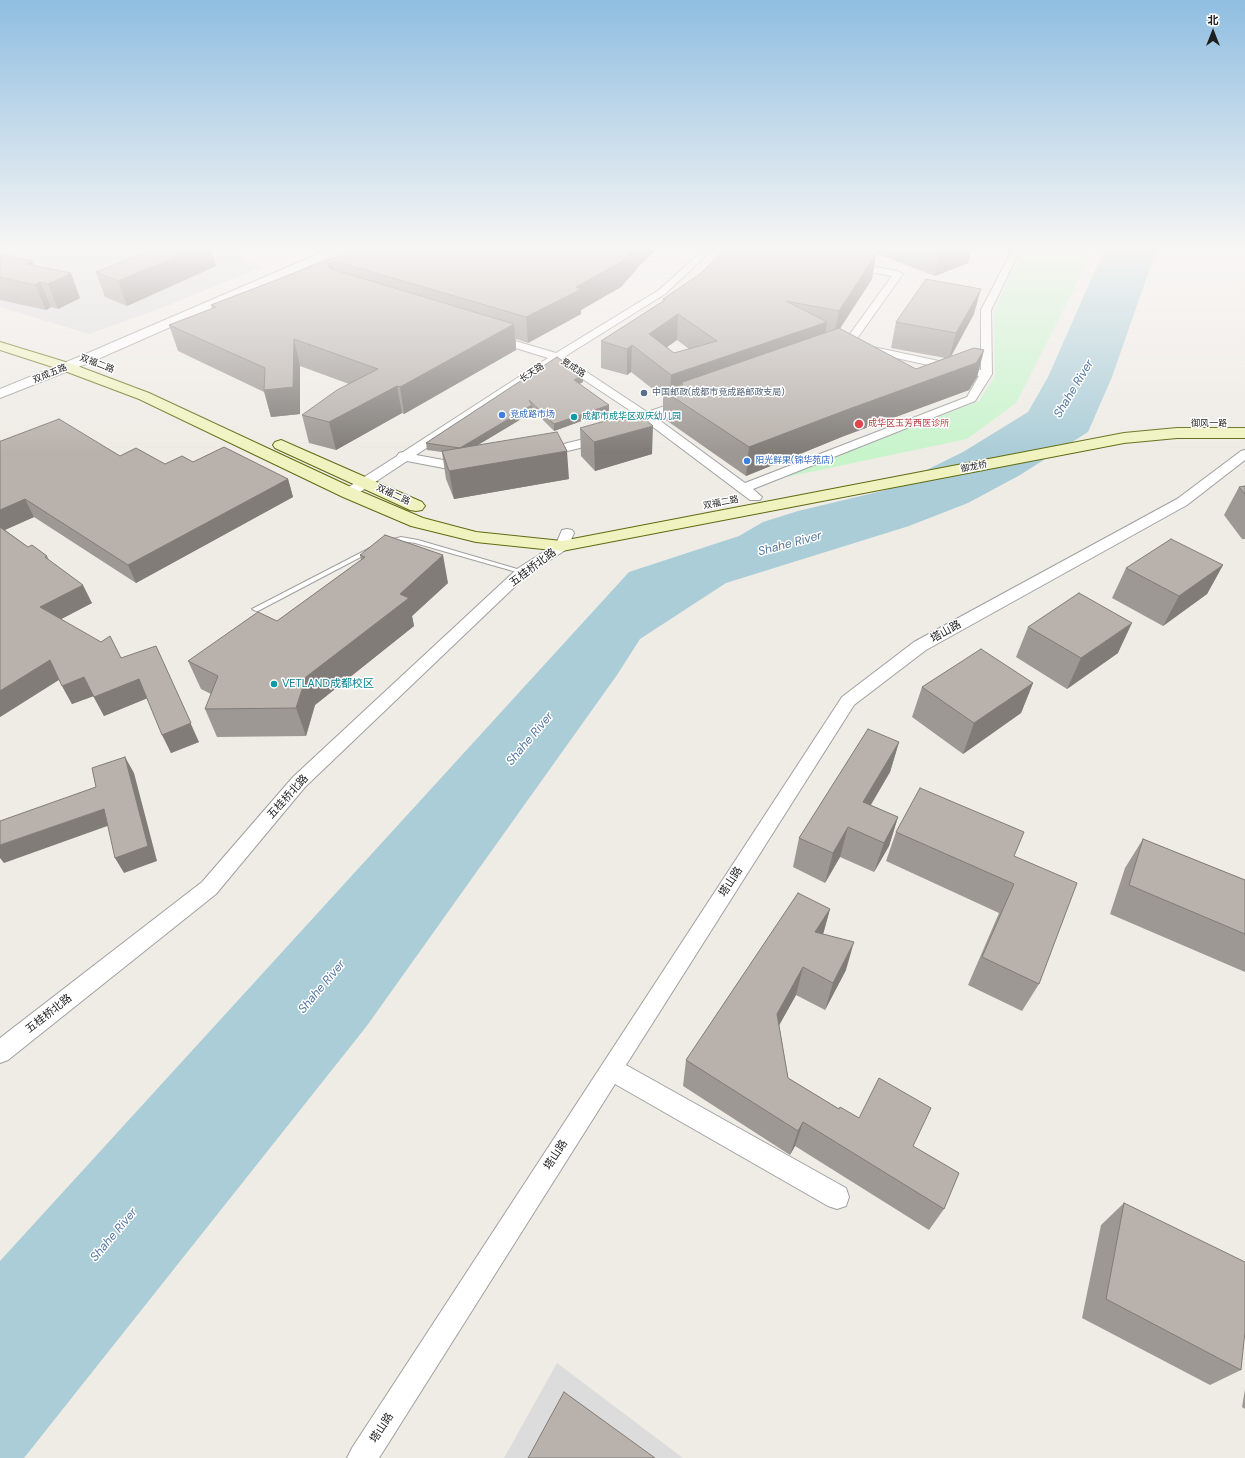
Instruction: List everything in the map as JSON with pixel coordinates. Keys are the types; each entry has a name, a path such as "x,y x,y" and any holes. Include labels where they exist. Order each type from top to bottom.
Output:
{"main road":[{"name":"双福二路","path":"0,332 69,360 349,493 417,522 449,531 476,537 565,539 638,532 771,505"},
{"name":"双福二路","path":"0,346 69,360 121,373 415,505 463,520 565,539 749,492 810,485"},
{"name":"御风一路","path":"1176,428 1245,424"},
{"name":"御龙桥","path":"810,485 1077,434 1118,428 1176,428"},
{"name":"御风一路","path":"1176,428 1245,433"},
{"name":"御龙桥","path":"771,505 1176,428"}],"street":[{"name":"双成五路","path":"0,394 69,360 168,316"},
{"name":"双成五路","path":"0,383 69,360 176,316"},
{"name":"长天路","path":"349,493 403,456 623,316"},
{"path":"866,316 843,346 986,374"},
{"path":"749,492 971,398 986,374 986,316"},
{"name":"竞成路","path":"482,334 557,357 646,416 749,492"},
{"path":"533,456 584,443 646,416 698,397"},
{"name":"塔山路","path":"362,1458 848,701 920,646 1182,502 1245,454"},
{"path":"403,456 449,465 480,462"},
{"name":"五桂桥北路","path":"0,1052 209,888 299,782 522,572 565,539"},
{"path":"611,1069 837,1196"}],"lane":[{"path":"256,609 380,545 401,539 416,541 522,572"}],"shaded area":[{"path":"30,316 139,316 89,334"},
{"path":"557,1363 683,1458 504,1458"}],"green space":[{"path":"994,316 1060,316 1016,403 967,439 782,478 979,401 995,376"}],"water":[{"name":"Shahe River","path":"1075,316 1133,316 1112,377 1088,432 1020,475 968,503 909,526 726,583 640,639 617,675 366,1027 24,1458 0,1458 0,1261 629,572 739,536 763,522 798,511 886,490 963,452 1028,412 1048,377"}],"building":[{"path":"192,316 488,316 514,324 400,387 397,386 329,422 302,415 337,390 378,369 294,339 293,387 264,390 265,368 169,325"},
{"path":"640,316 675,316 649,334 674,353 717,341 681,316 815,316 827,322 671,375 632,345 627,349 601,341"},
{"path":"900,316 966,316 956,333 896,322"},
{"path":"839,328 916,369 974,348 984,350 976,363 749,447 664,391 683,384 680,383"},
{"path":"557,357 583,375 574,380 609,405 554,424 529,400 532,405 460,448 426,443"},
{"path":"637,412 653,426 594,442 580,428"},
{"path":"59,419 120,456 136,448 165,464 182,456 193,462 224,447 288,479 128,565 25,499 0,510 0,441"},
{"path":"557,432 567,451 449,471 442,451"},
{"path":"1245,486 1245,494 1239,487"},
{"path":"0,527 28,547 32,545 47,556 45,557 83,585 40,607 101,642 110,636 121,658 156,646 191,723 162,735 139,679 94,697 84,677 62,686 50,660 0,691"},
{"path":"385,535 443,555 400,594 409,598 306,677 296,708 205,709 218,676 188,661 258,612 277,621 365,557 360,555"},
{"path":"1171,539 1223,565 1179,596 1126,568"},
{"path":"1079,593 1132,623 1081,658 1028,627"},
{"path":"981,649 1033,683 974,723 922,687"},
{"path":"868,729 899,742 863,802 898,817 884,843 848,827 833,853 799,838"},
{"path":"125,757 148,846 115,858 104,809 0,845 0,821 96,787 92,768"},
{"path":"920,788 1024,832 1014,856 1077,883 1039,984 982,957 1014,884 896,832"},
{"path":"1143,839 1245,880 1245,934 1129,885"},
{"path":"798,893 830,909 815,932 854,942 833,983 803,967 777,1014 788,1078 839,1109 840,1107 859,1118 879,1078 931,1108 913,1146 959,1173 944,1209 803,1122 798,1131 686,1060"},
{"path":"1124,1203 1245,1262 1245,1331 1241,1370 1106,1299"},
{"path":"564,1392 655,1458 528,1458"}],"place":[{"name":"中国邮政(成都市竞成路邮政支局)","path":"644,393"},
{"name":"竞成路市场","path":"502,415"},
{"name":"成都市成华区双庆幼儿园","path":"574,417"},
{"name":"成华区玉芳西医诊所","path":"859,424"},
{"name":"阳光鲜果(锦华苑店)","path":"747,461"},
{"name":"VETLAND成都校区","path":"274,684"}]}
